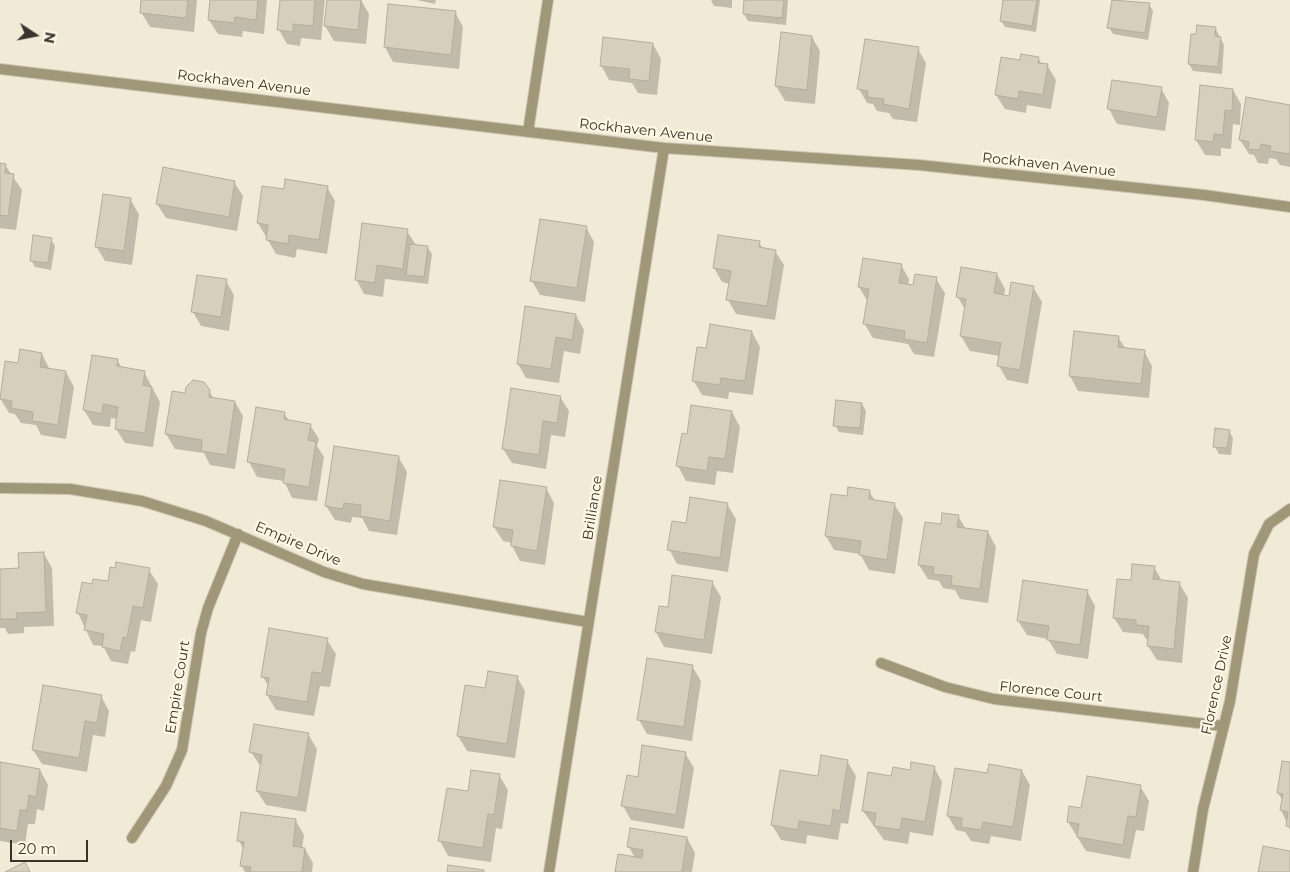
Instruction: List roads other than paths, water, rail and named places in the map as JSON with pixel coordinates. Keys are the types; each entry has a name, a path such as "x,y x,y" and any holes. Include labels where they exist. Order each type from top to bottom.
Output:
{"street":[{"path":"528,132 548,0"},
{"name":"Rockhaven Avenue","path":"0,69 664,148 920,165 1194,194 1290,207"},
{"name":"Brilliance","path":"549,872 664,148"},
{"name":"Empire Drive","path":"0,488 34,487 104,493 190,514 324,572 363,584 588,622"},
{"name":"Florence Drive","path":"1193,872 1203,809 1230,702 1254,554 1269,524 1286,510"},
{"name":"Empire Court","path":"132,838 166,786 182,750 201,633 208,608 238,534"},
{"name":"Florence Court","path":"881,663 945,687 994,699 1223,726"}]}
